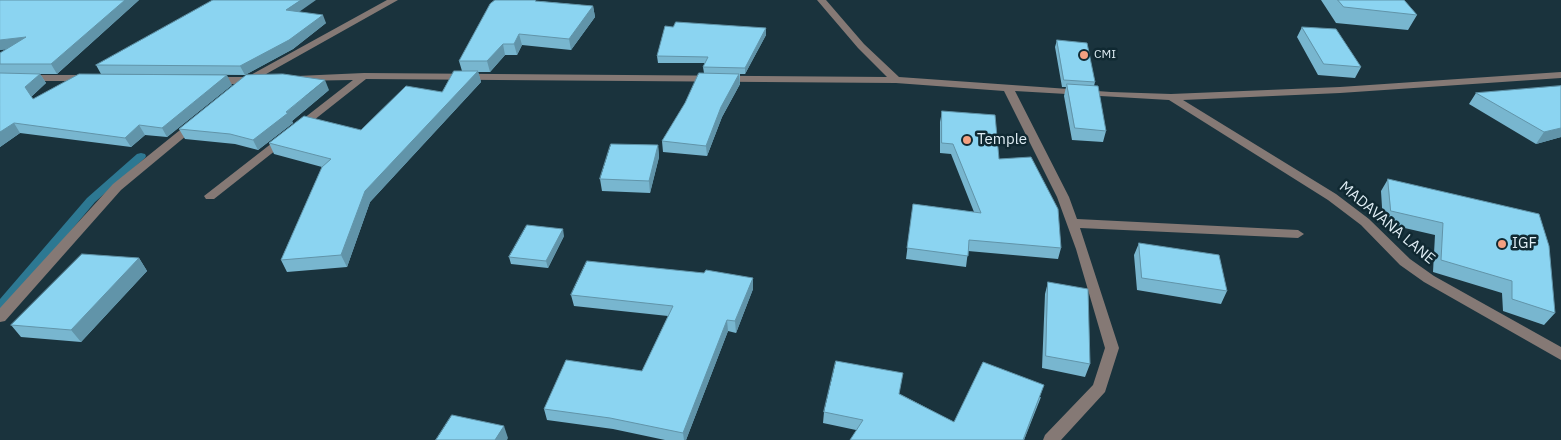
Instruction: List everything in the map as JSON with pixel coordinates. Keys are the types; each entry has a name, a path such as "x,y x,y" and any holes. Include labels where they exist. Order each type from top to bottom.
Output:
{"street":[{"path":"232,93 247,80 394,0"},
{"path":"821,0 861,46 896,80"},
{"path":"198,80 364,76 896,80 1170,96 1340,90 1561,75"},
{"path":"210,196 364,76"},
{"path":"0,78 100,79"},
{"path":"1008,88 1063,197 1073,222 1112,348 1100,388 1051,440"},
{"name":"MADAVANA LANE","path":"1170,96 1332,197 1365,222 1405,262 1429,279 1561,354"},
{"path":"0,317 117,187 201,118"},
{"path":"1073,222 1298,234"}],"building":[{"path":"0,0 125,0 51,64 0,64 0,53 26,37 0,40"},
{"path":"213,0 301,0 286,10 323,15 289,40 240,66 96,65"},
{"path":"495,0 536,0 593,6 569,39 519,34 514,44 503,44 487,61 459,61 490,4"},
{"path":"1338,0 1404,0 1417,15 1344,7"},
{"path":"676,22 766,28 745,68 703,67 708,57 657,56 665,26 673,27"},
{"path":"1302,27 1336,29 1361,67 1324,64"},
{"path":"1057,40 1087,43 1095,82 1064,80"},
{"path":"454,71 478,71 365,191 341,255 281,260 322,167 331,159 269,143 304,116 361,130 406,86 442,92"},
{"path":"0,73 40,74 25,87 33,99 79,74 227,75 162,128 139,125 125,138 14,123 0,132"},
{"path":"699,73 739,74 721,107 706,146 662,141 685,103"},
{"path":"283,74 325,80 286,112 288,113 253,140 230,134 179,129 246,75"},
{"path":"1067,84 1098,86 1106,131 1075,128"},
{"path":"1561,86 1561,128 1544,132 1476,93"},
{"path":"942,111 995,115 999,159 1031,157 1058,209 1061,248 969,240 968,256 907,248 913,204 981,213 953,144 942,143"},
{"path":"611,144 658,145 649,181 600,179"},
{"path":"1388,179 1539,214 1549,246 1555,313 1512,299 1512,281 1441,260 1443,223 1391,211"},
{"path":"527,225 563,229 546,261 509,257"},
{"path":"1139,243 1219,255 1227,291 1142,278"},
{"path":"82,254 139,258 71,330 11,325"},
{"path":"587,261 704,273 706,270 753,278 735,321 727,320 683,433 610,418 544,409 566,360 642,371 673,306 571,295"},
{"path":"1048,282 1088,289 1090,364 1046,356"},
{"path":"836,361 903,373 899,394 954,422 983,362 1044,385 1023,440 850,440 863,420 824,412"},
{"path":"452,415 504,426 495,440 436,440"}],"waterway":[{"path":"0,307 91,200 141,156"}],"place":[{"name":"CMI","path":"1084,55"},
{"name":"Temple","path":"967,140"},
{"name":"IGF","path":"1502,244"}]}
